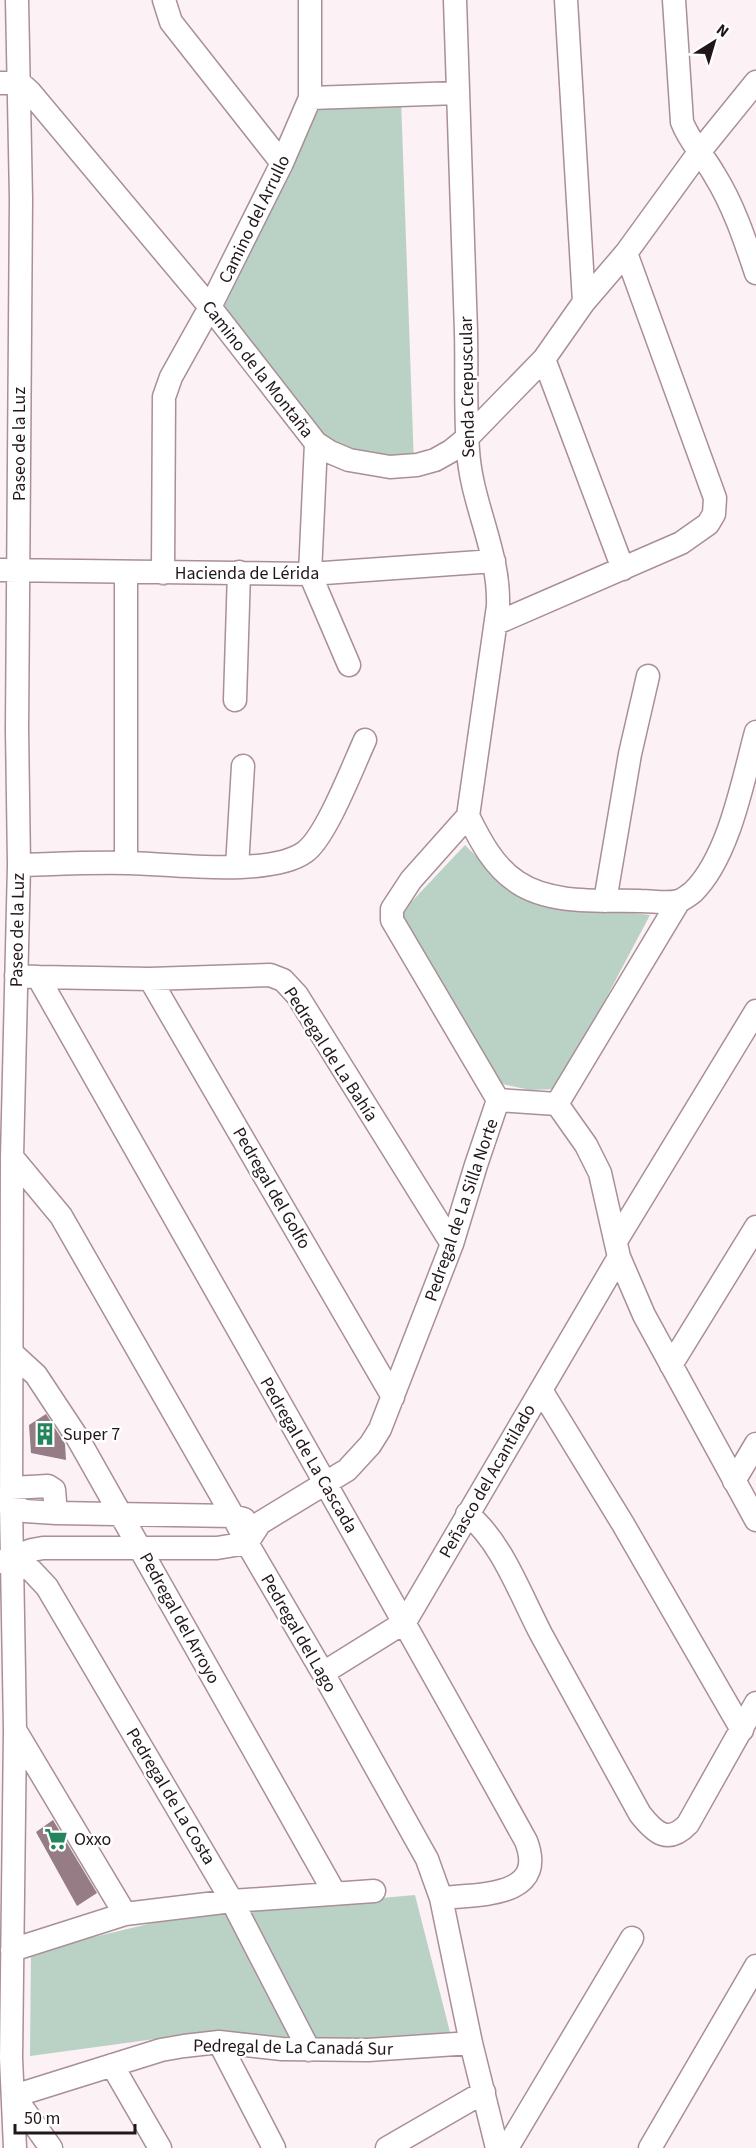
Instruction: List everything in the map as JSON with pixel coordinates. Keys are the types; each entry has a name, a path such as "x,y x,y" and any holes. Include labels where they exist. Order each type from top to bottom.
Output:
{"street":[{"name":"Paseo de la Luz","path":"15,2148 8,1968 15,1730 6,1560 12,1353 12,1157 27,976 8,939 9,899 19,865 17,729 9,571 10,83 17,0"},
{"path":"164,0 171,22 282,163"},
{"name":"Camino del Arrullo","path":"163,573 164,397 171,377 210,307 282,163 310,99 310,0"},
{"name":"Senda Crepuscular","path":"455,0 469,467 494,561 499,590 497,623 468,816"},
{"path":"566,0 584,302"},
{"path":"674,0 682,122 686,132 715,175 732,210 756,273"},
{"name":"Camino de la Montaña","path":"10,83 210,307 316,443 349,460 390,466 417,465 435,460 451,451 467,438 544,358 584,302 626,253 700,151 756,82"},
{"path":"310,99 458,93"},
{"path":"497,623 694,536 708,524 714,514 715,498 626,253"},
{"path":"544,358 623,569"},
{"path":"316,443 310,574 348,665"},
{"name":"Hacienda de Lérida","path":"9,571 310,574 494,561"},
{"path":"235,700 239,572"},
{"path":"126,573 126,863"},
{"path":"605,901 630,754 648,676"},
{"path":"756,732 735,808 716,857 705,878 691,894 679,901 557,1104 586,1145 600,1173 617,1249 644,1315 756,1520"},
{"path":"19,865 126,863 237,867 286,862 305,852 322,832 365,740"},
{"path":"237,867 243,766"},
{"path":"498,1100 392,920 392,909 411,880 468,816 480,840 496,863 516,881 540,892 605,901 679,901"},
{"name":"Pedregal de La Bahía","path":"27,976 150,979 270,975 289,984 452,1244"},
{"name":"Pedregal de La Cascada","path":"27,976 405,1622 526,1841 532,1856 530,1870 525,1880 512,1888 494,1893 441,1898"},
{"name":"Pedregal del Golfo","path":"150,979 393,1397"},
{"name":"Peñasco del Acantilado","path":"323,1673 405,1622 541,1390 617,1249 756,1011"},
{"name":"Pedregal de La Silla Norte","path":"247,1543 260,1523 347,1470 370,1445 380,1429 452,1244 498,1100 557,1104"},
{"name":"Pedregal del Lago","path":"12,1157 61,1216 423,1850 441,1898 471,2043 497,2148"},
{"path":"671,1365 756,1227"},
{"name":"Pedregal del Arroyo","path":"12,1353 36,1375 77,1437 334,1892"},
{"path":"541,1390 623,1524 742,1730"},
{"path":"734,1481 756,1444"},
{"path":"7,1498 25,1511 233,1516 260,1523"},
{"path":"467,1515 483,1528 494,1542 640,1814 658,1833 669,1836 679,1833 688,1824 756,1703"},
{"path":"6,1560 42,1548 217,1548 247,1543"},
{"name":"Pedregal de La Costa","path":"6,1560 32,1571 47,1587 232,1901 309,2050"},
{"path":"15,1730 125,1914"},
{"path":"8,1968 125,1914 232,1901 334,1892 374,1891"},
{"path":"507,2148 632,1938"},
{"path":"650,2148 756,1966"},
{"path":"219,2043 274,2148"},
{"name":"Pedregal de La Canadá Sur","path":"14,2096 160,2050 219,2043 309,2050 368,2050 471,2043"},
{"path":"112,2065 160,2148"},
{"path":"387,2148 484,2092"},
{"path":"14,2096 51,2148"}],"green space":[{"path":"310,98 401,99 414,465 330,452 210,307"},
{"path":"465,845 495,875 538,905 650,915 558,1089 530,1090 502,1084 400,914"},
{"path":"415,1895 451,2036 317,2044 246,1910"},
{"path":"228,1905 291,2038 214,2031 30,2056 31,1952"}],"building":[{"name":"Super 7","path":"46,1414 65,1444 66,1460 31,1453 29,1425"},
{"path":"53,1820 97,1893 77,1906 36,1832"}],"place":[{"name":"Super 7","path":"45,1434"},
{"name":"Oxxo","path":"56,1839"}]}
